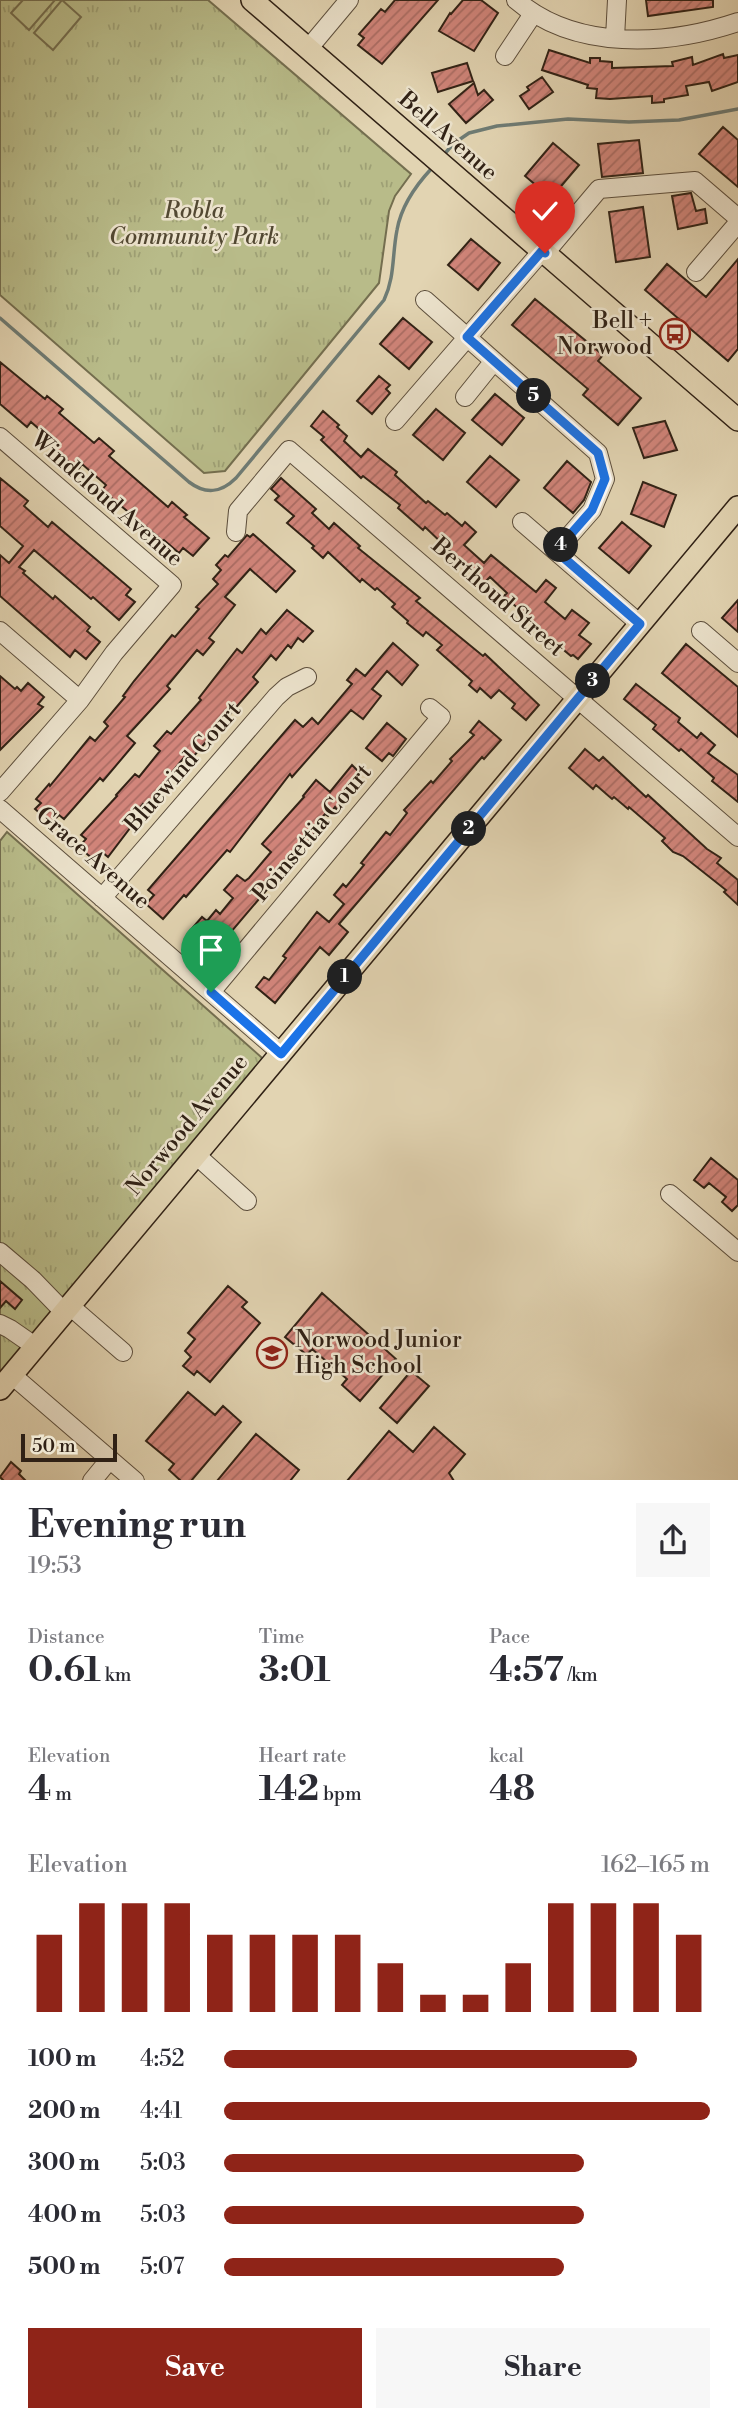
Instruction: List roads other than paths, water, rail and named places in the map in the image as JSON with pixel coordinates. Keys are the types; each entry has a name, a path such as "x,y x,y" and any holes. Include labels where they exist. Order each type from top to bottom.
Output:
{"main road":[{"name":"Bell Avenue","path":"252,0 738,420"},
{"name":"Norwood Avenue","path":"6,1382 738,507"}],"street":[{"path":"308,49 349,0"},
{"path":"516,0 533,14 566,30 615,38 670,37 738,23"},
{"path":"615,38 617,0"},
{"path":"505,56 533,14"},
{"path":"395,421 599,189 695,181 738,220 696,272"},
{"path":"425,300 598,453 605,479 592,510 556,551"},
{"path":"465,397 494,361"},
{"name":"Windcloud Avenue","path":"0,437 172,585 114,653 80,700 0,792"},
{"name":"Berthoud Street","path":"236,532 238,511 289,450 738,837"},
{"path":"522,522 640,624"},
{"path":"0,631 80,700"},
{"path":"701,631 738,663"},
{"name":"Bluewind Court","path":"102,898 276,697 286,687 307,677"},
{"name":"Poinsettia Court","path":"211,992 441,717 430,708"},
{"name":"Grace Avenue","path":"0,809 281,1054"},
{"path":"196,1155 247,1201"},
{"path":"670,1194 738,1252"},
{"path":"0,1252 123,1352"},
{"path":"0,1324 36,1346"},
{"path":"6,1382 135,1480"},
{"path":"92,1480 110,1459"}],"waterway":[{"path":"442,157 453,144 469,133 497,126 568,119 629,122 679,120 738,109"},
{"path":"0,318 189,482 207,490 225,487 236,478 384,300 390,283 402,213 415,189 432,168"}],"place":[{"name":"Bell + Norwood","path":"675,334"},
{"name":"Norwood Junior High School","path":"272,1353"}],"park label":[{"name":"Robla Community Park","path":"194,224"}]}
